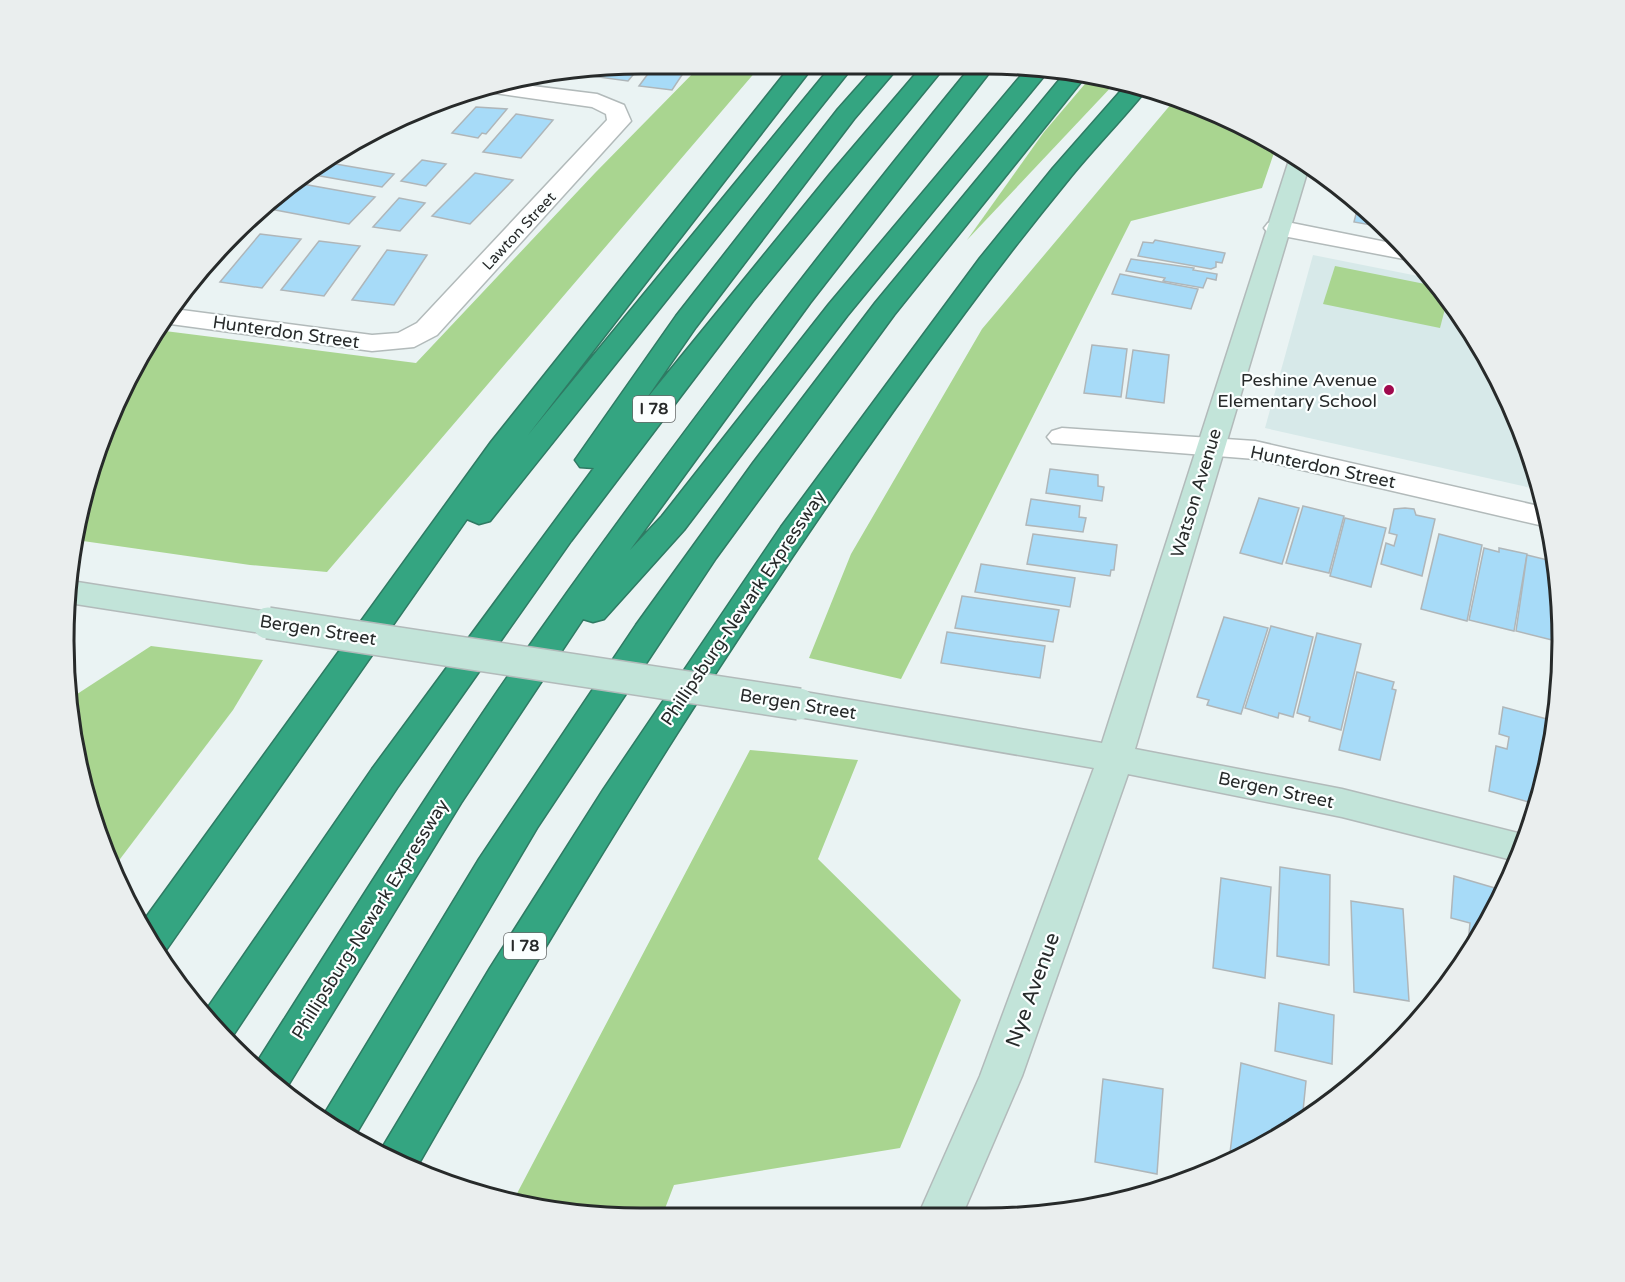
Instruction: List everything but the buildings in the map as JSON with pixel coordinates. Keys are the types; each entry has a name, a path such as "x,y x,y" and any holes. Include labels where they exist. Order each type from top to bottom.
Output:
{"highway":[{"path":"156,934 501,449 795,74"},
{"path":"294,741 836,74"},
{"path":"391,770 638,388 846,114 881,74"},
{"name":"I 78","path":"220,1022 493,623 639,428 791,237 928,74"},
{"name":"Phillipsburg-Newark Expressway","path":"274,1074 508,702 623,537 738,379 880,194 977,74"},
{"path":"508,702 673,523 838,310 1032,76"},
{"path":"341,1122 493,868 590,717 689,573 958,215 1071,80"},
{"name":"Phillipsburg-Newark Expressway","path":"400,1155 556,896 659,732 765,572 886,402 978,279 1132,93"}],"street":[{"name":"Lawton Street","path":"404,341 428,329 619,121 616,110 597,101 509,89"},
{"name":"Watson Avenue","path":"1115,758 1296,167"},
{"path":"1277,228 1396,251"},
{"name":"Hunterdon Street","path":"176,317 372,343 404,341"},
{"name":"Hunterdon Street","path":"1062,436 1255,450 1538,516"},
{"name":"Bergen Street","path":"76,593 799,704 1115,758 1411,819 1513,846"},
{"name":"Nye Avenue","path":"946,1208 1001,1076 1115,758"}],"shaded area":[{"name":"Peshine Avenue Elementary School","path":"1313,255 1418,276 1456,326 1493,390 1508,424 1530,488 1265,428"}],"green space":[{"path":"692,74 754,74 327,572 250,565 82,541 93,494 117,424 132,390 166,331 416,363 595,173"},
{"path":"1086,83 1110,88 967,240 1044,132"},
{"path":"1170,105 1235,132 1274,154 1262,188 1131,221 901,679 809,658 851,554 982,329"},
{"path":"1335,266 1424,284 1445,310 1440,328 1323,304"},
{"path":"151,646 263,660 233,710 118,861 93,788 84,752 76,695"},
{"path":"750,750 858,760 818,859 961,1000 900,1148 674,1185 665,1208 567,1204 516,1195"}],"place":[{"name":"Peshine Avenue Elementary School","path":"1389,390"}]}
